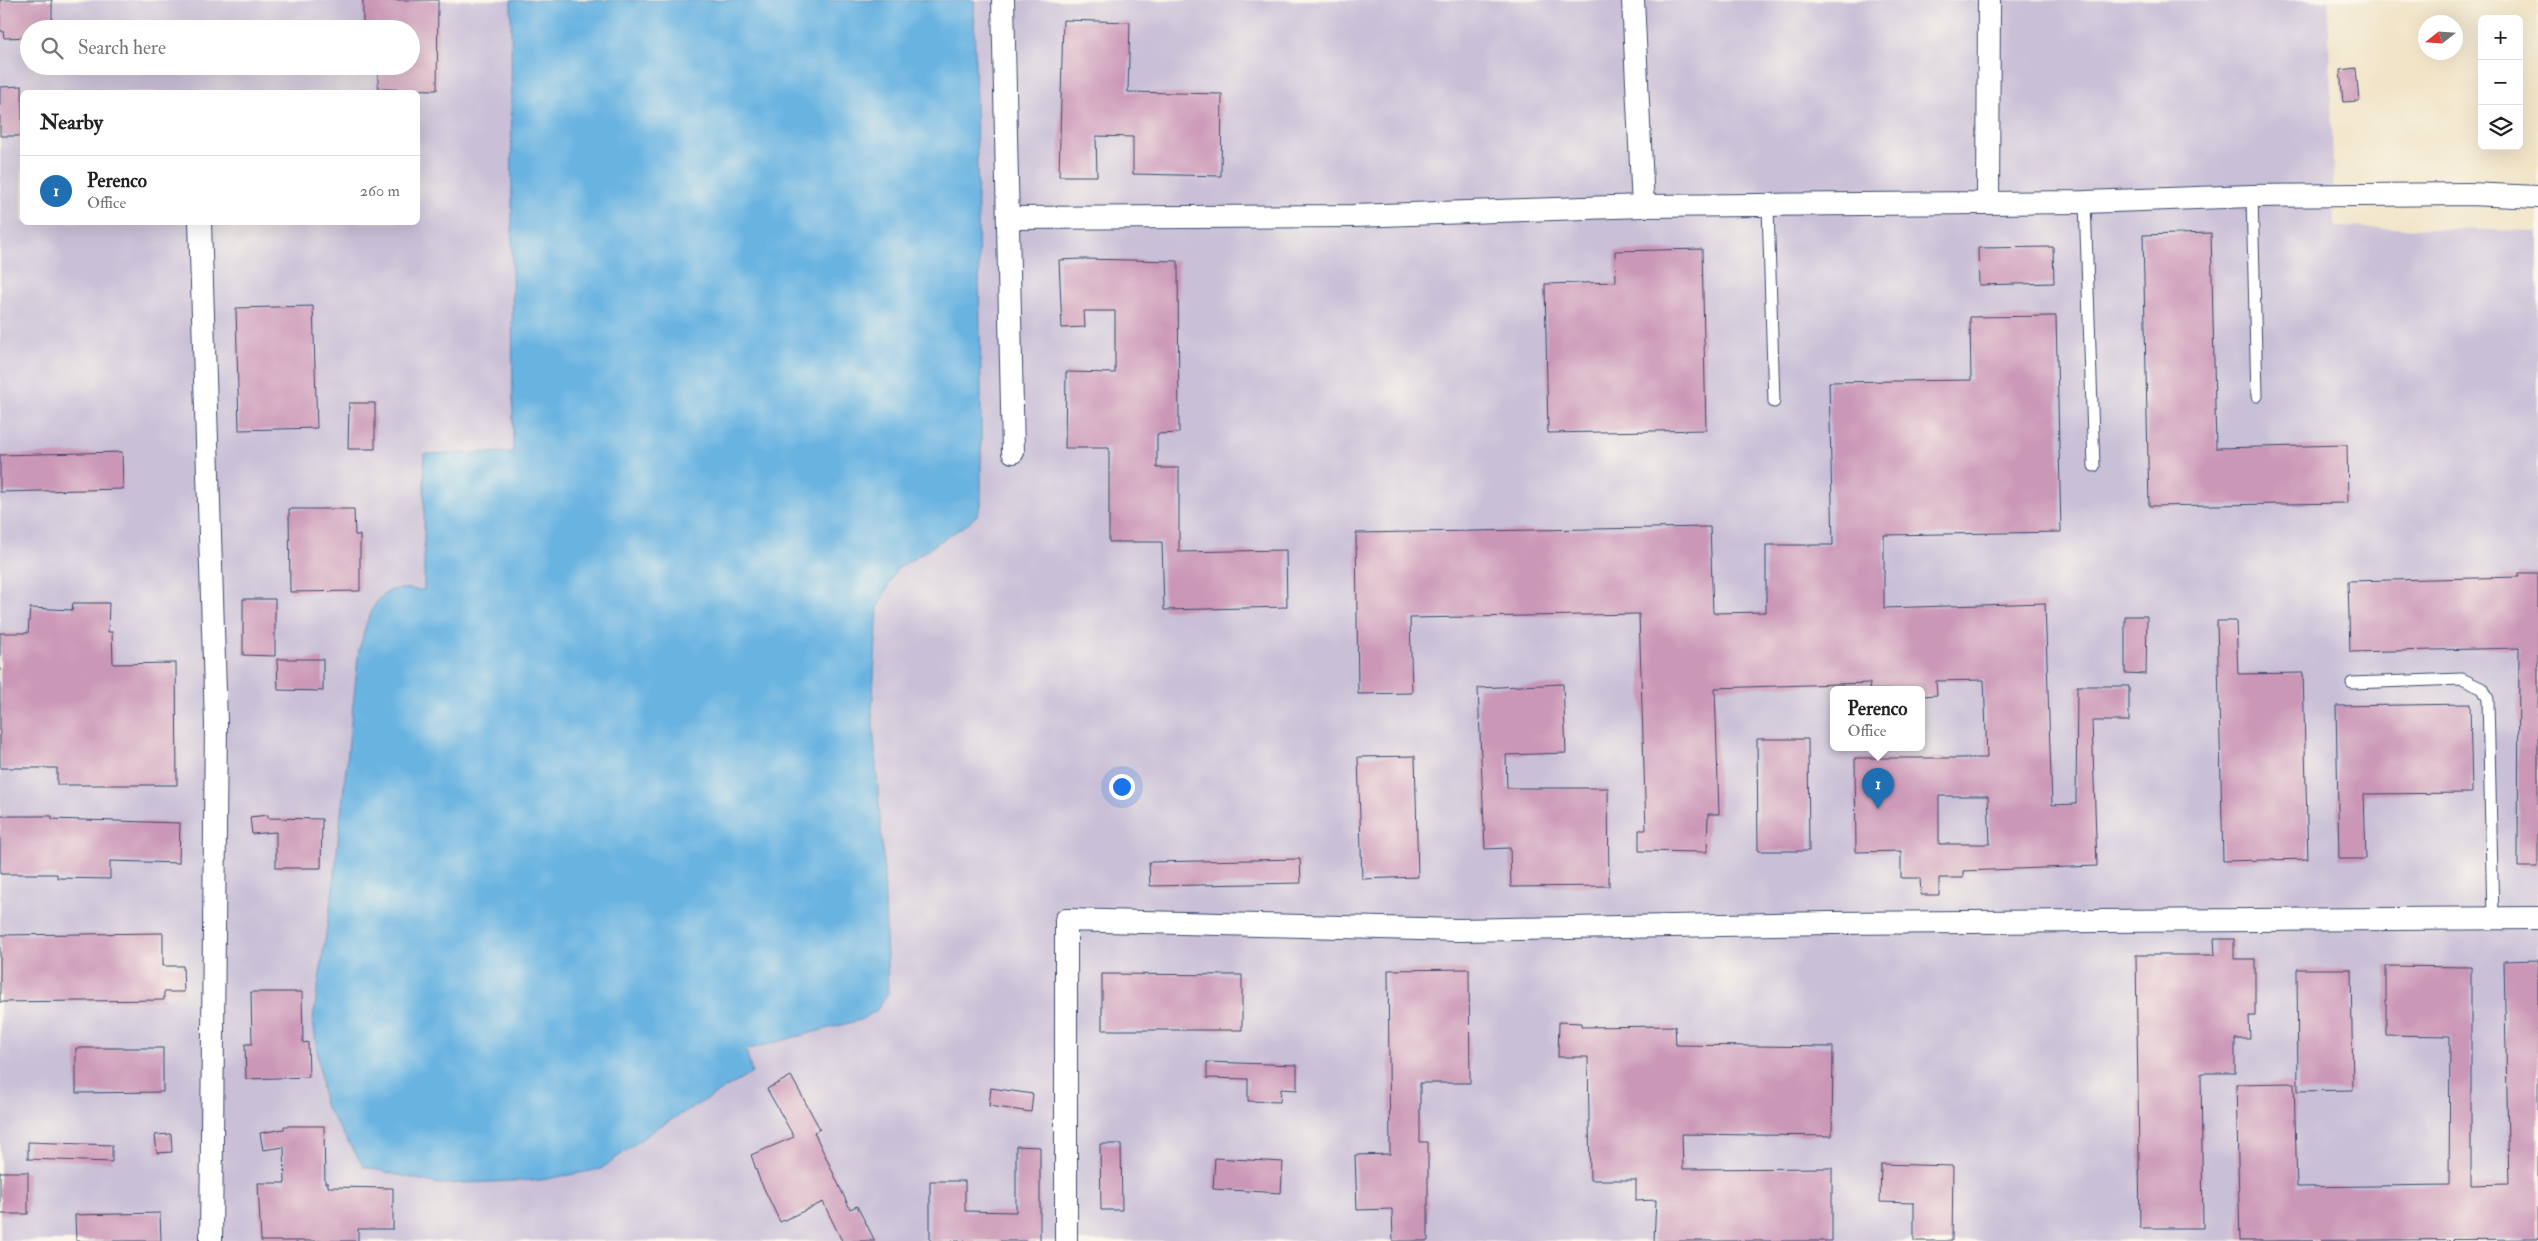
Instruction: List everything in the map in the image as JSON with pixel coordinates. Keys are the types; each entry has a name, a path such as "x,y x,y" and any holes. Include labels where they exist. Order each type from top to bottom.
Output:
{"street":[{"path":"1003,0 1013,452"},
{"path":"1633,0 1643,206"},
{"path":"1988,202 1989,0"},
{"path":"1008,218 1354,216 1643,206 1768,207 1988,202 2085,202 2252,196 2469,194 2538,197"},
{"path":"200,225 216,723 211,1241"},
{"path":"1066,1241 1066,920 1459,930 1831,923 2538,918"}],"lane":[{"path":"2252,196 2257,396"},
{"path":"2085,202 2094,466"},
{"path":"1768,207 1774,402"},
{"path":"2352,683 2462,679 2483,689 2488,699 2493,919"}],"shaded area":[{"path":"0,0 511,0 513,452 424,454 424,590 393,590 359,650 333,887 313,1020 601,1169 657,1128 746,1050 860,1020 872,710 878,607 896,570 931,546 981,505 981,387 974,0 2328,0 2335,227 2538,231 2538,1241 0,1241"}],"water":[{"path":"511,0 974,0 981,387 981,505 978,514 970,522 896,570 878,607 872,710 884,871 888,993 876,1011 860,1020 746,1050 752,1073 657,1128 601,1169 541,1180 438,1184 364,1167 324,1104 313,1020 333,887 359,650 366,625 374,607 385,594 396,589 424,590 424,454 513,452"}],"building":[{"path":"0,0 52,0 52,20 20,20 20,37 4,38 3,31 0,31"},
{"path":"363,0 438,0 437,90 378,89 378,75 420,75 420,20 363,20"},
{"path":"1063,20 1130,22 1128,92 1222,94 1221,176 1133,174 1133,137 1096,136 1097,176 1059,176"},
{"path":"2356,68 2359,101 2343,102 2340,70"},
{"path":"22,86 22,90 20,90 20,136 0,136 0,87"},
{"path":"2211,233 2216,448 2347,445 2348,503 2149,506 2143,235"},
{"path":"2053,247 2054,283 1979,285 1978,248"},
{"path":"1702,249 1706,430 1548,433 1545,284 1616,282 1615,251"},
{"path":"1059,260 1178,261 1179,433 1157,434 1157,468 1179,468 1179,552 1286,550 1287,607 1164,610 1162,542 1109,542 1109,448 1065,448 1066,372 1115,373 1115,311 1084,311 1085,327 1062,328"},
{"path":"313,306 317,428 239,430 236,308"},
{"path":"2056,316 2061,532 1884,535 1884,608 2045,603 2052,805 2076,804 2077,686 2129,686 2129,721 2092,721 2097,866 1963,871 1963,878 1939,878 1939,895 1921,895 1920,878 1901,878 1901,851 1856,852 1855,758 1987,758 1984,680 1936,681 1937,695 1925,696 1925,686 1870,686 1870,683 1715,688 1719,814 1708,814 1707,852 1639,851 1639,830 1646,830 1639,614 1410,618 1412,693 1358,694 1356,533 1710,527 1713,613 1766,612 1766,545 1833,545 1829,382 1971,380 1970,317","holes":["1939,796 1988,796 1990,844 1939,844"]},
{"path":"349,403 375,403 375,449 348,449"},
{"path":"122,452 123,489 0,492 0,455"},
{"path":"289,509 354,509 355,535 360,535 360,591 290,592"},
{"path":"2519,573 2538,573 2538,867 2518,867 2519,648 2350,652 2348,581 2519,577"},
{"path":"243,599 275,599 275,656 243,655"},
{"path":"73,603 109,603 108,632 112,632 113,664 176,663 177,785 57,785 57,768 0,768 0,633 28,633 30,608 72,610"},
{"path":"2125,616 2147,616 2146,674 2125,673"},
{"path":"2217,621 2236,621 2238,674 2303,673 2308,859 2223,861"},
{"path":"277,659 323,659 323,691 278,690"},
{"path":"1563,684 1566,753 1506,755 1507,788 1608,788 1609,886 1511,887 1510,848 1485,849 1478,688"},
{"path":"2470,704 2472,793 2364,794 2366,859 2339,859 2336,706"},
{"path":"1757,739 1808,739 1809,851 1758,851"},
{"path":"1415,756 1418,877 1362,879 1358,757"},
{"path":"268,815 268,818 322,819 321,868 276,868 276,832 252,834 250,817"},
{"path":"0,816 52,816 52,819 180,823 179,863 110,861 110,879 57,878 57,874 0,874"},
{"path":"1300,859 1301,883 1150,886 1149,862"},
{"path":"163,933 163,966 183,966 184,992 164,992 164,1000 0,1002 0,935"},
{"path":"2214,939 2234,939 2234,959 2255,959 2255,1016 2249,1016 2250,1039 2235,1039 2235,1073 2201,1073 2203,1228 2140,1228 2136,955 2215,955"},
{"path":"2538,960 2538,1239 2240,1241 2236,1084 2294,1083 2297,1187 2449,1185 2450,1036 2386,1035 2386,966 2471,967 2471,1185 2509,1184 2504,961"},
{"path":"1469,969 1470,1083 1420,1083 1420,1142 1428,1142 1428,1241 1393,1241 1392,1209 1357,1210 1355,1155 1390,1154 1388,970"},
{"path":"2297,969 2351,969 2353,1090 2298,1091"},
{"path":"1102,974 1242,975 1242,1030 1102,1030"},
{"path":"251,992 302,992 303,1043 308,1042 309,1077 246,1079 245,1044 252,1044"},
{"path":"1559,1022 1581,1023 1581,1027 1675,1026 1676,1045 1833,1047 1832,1136 1682,1134 1683,1169 1832,1168 1832,1241 1654,1241 1656,1200 1636,1201 1636,1180 1590,1180 1588,1057 1558,1057"},
{"path":"76,1048 163,1048 163,1092 76,1093"},
{"path":"1207,1062 1297,1065 1297,1090 1281,1089 1280,1102 1248,1101 1248,1079 1207,1078"},
{"path":"791,1076 820,1129 814,1132 850,1209 857,1206 875,1241 842,1241 823,1202 780,1222 759,1178 751,1155 794,1137 767,1089"},
{"path":"991,1088 1033,1094 1031,1112 989,1106"},
{"path":"284,1126 324,1126 325,1183 328,1183 328,1187 393,1188 393,1229 358,1229 358,1241 261,1241 258,1183 285,1183 284,1147 263,1150 260,1133 284,1129"},
{"path":"171,1134 172,1152 157,1153 155,1135"},
{"path":"28,1142 112,1145 112,1162 28,1159"},
{"path":"1100,1144 1121,1144 1122,1210 1101,1210"},
{"path":"1016,1146 1040,1147 1040,1241 930,1241 930,1181 965,1181 965,1211 1016,1212"},
{"path":"1215,1158 1283,1162 1281,1193 1213,1189"},
{"path":"1881,1164 1953,1166 1952,1241 1914,1241 1914,1203 1880,1202"},
{"path":"0,1172 28,1172 28,1214 0,1214"},
{"path":"160,1213 161,1241 76,1241 75,1215"}],"place":[{"name":"Perenco","path":"1878,809"}]}
